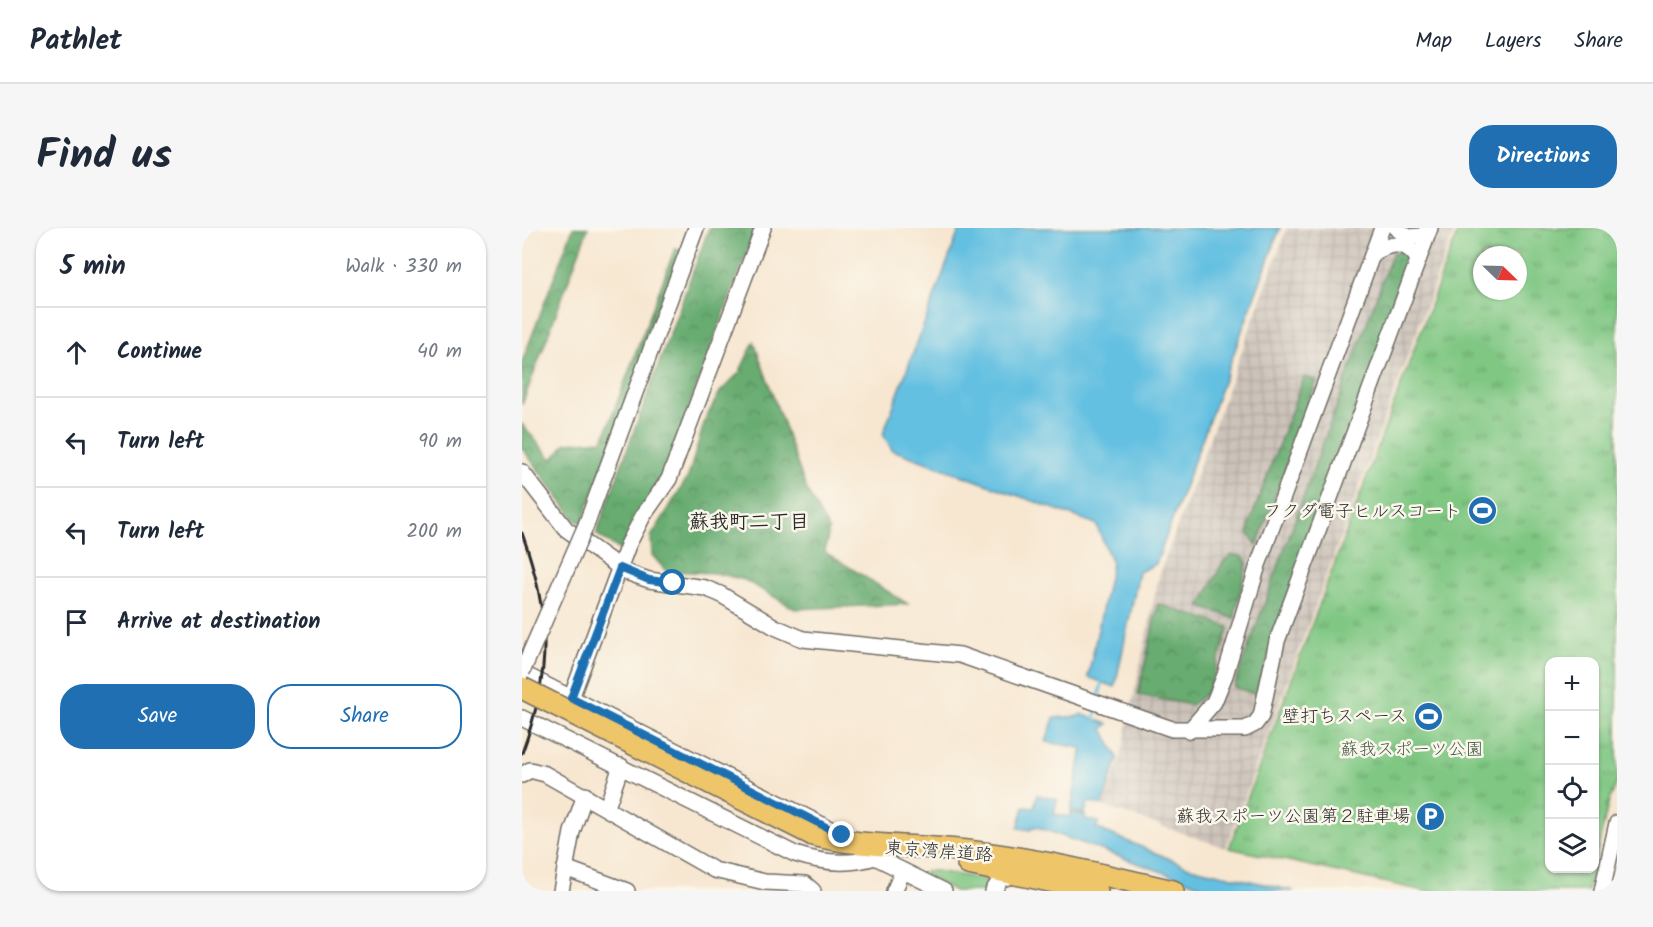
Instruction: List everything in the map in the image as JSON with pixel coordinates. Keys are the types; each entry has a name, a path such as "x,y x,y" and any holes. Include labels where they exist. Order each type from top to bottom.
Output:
{"highway":[{"name":"東京湾岸道路","path":"530,685 811,833 857,844 969,851 1070,868 1173,891"},
{"name":"東京湾岸道路","path":"524,714 811,833 875,857 935,859 1097,891"}],"street":[{"path":"696,228 586,525 522,672 530,685 571,698 811,833"},
{"path":"571,698 620,568 643,516 669,479 763,228"},
{"path":"1189,731 1214,702 1225,675 1258,565 1382,228"},
{"path":"1396,228 1408,237 1422,236 1429,229"},
{"path":"522,472 566,529 620,568 649,580 705,588 720,594 775,627 803,639 960,655 1080,695 1165,727 1189,731 1245,729 1255,724 1261,716 1277,642 1429,229"},
{"path":"1372,254 1382,247 1400,245 1408,247 1418,260"},
{"path":"530,685 524,714 795,854 813,860 838,863 859,862 875,857"},
{"path":"607,807 621,765"},
{"path":"522,775 530,770 545,774 607,807 714,870 763,886 805,884 813,891"},
{"path":"561,891 572,832 585,795"},
{"path":"1602,891 1617,824"},
{"path":"857,844 875,857 944,891"},
{"path":"565,868 626,891"},
{"path":"894,891 903,871"},
{"path":"993,891 1001,879 1019,875"}],"shaded area":[{"path":"1287,228 1455,228 1226,848 1103,806 1121,757 1159,576"}],"green space":[{"path":"573,228 588,228 522,405 522,362"},
{"path":"709,228 756,228 661,482 620,550 596,534"},
{"name":"蘇我スポーツ公園","path":"1459,228 1617,228 1617,782 1608,804 1599,845 1599,657 1545,657 1545,873 1592,873 1588,891 1424,891 1229,848"},
{"path":"675,249 683,251 582,523 576,521 522,448 522,424 552,460 566,443 603,440"},
{"path":"1406,253 1412,265 1255,694 1234,687 1392,254"},
{"path":"754,342 807,491 829,530 825,552 908,604 795,609 745,580 715,573 666,571 652,555 651,537 688,477 705,420 720,392 739,373"},
{"path":"1304,377 1317,381 1257,545 1248,533 1250,522"},
{"path":"1232,555 1242,556 1247,563 1234,618 1200,607 1223,562"},
{"path":"1158,604 1229,627 1208,692 1191,705 1138,695"},
{"path":"925,871 985,879 987,891 955,891 924,875"}],"water":[{"path":"960,228 1280,228 1156,564 1139,572 1115,687 1088,677 1112,563 1096,524 892,450 883,434"},
{"path":"1081,714 1108,724 1103,729 1118,758 1102,805 1088,802 1085,813 1071,811 1082,748 1046,742 1054,718"},
{"path":"1037,795 1057,799 1054,814 1070,817 1071,813 1085,815 1085,819 1099,822 1096,828 1189,867 1294,891 1218,891 1037,827 1032,827 1031,830 1018,828 1024,807 1034,808"}],"waterway":[{"path":"1099,698 1102,681"},
{"path":"1094,722 1097,707"}],"railway":[{"path":"522,533 538,590 543,617 544,643 539,696 522,753"}],"place":[{"name":"フクダ電子ヒルスコート","path":"1482,511"},
{"name":"壁打ちスペース","path":"1428,716"},
{"name":"蘇我スポーツ公園第２駐車場","path":"1431,816"}],"district":[{"name":"蘇我町二丁目","path":"749,521"}],"route":[{"path":"673,583 649,580 620,568 571,698 842,835"}]}
